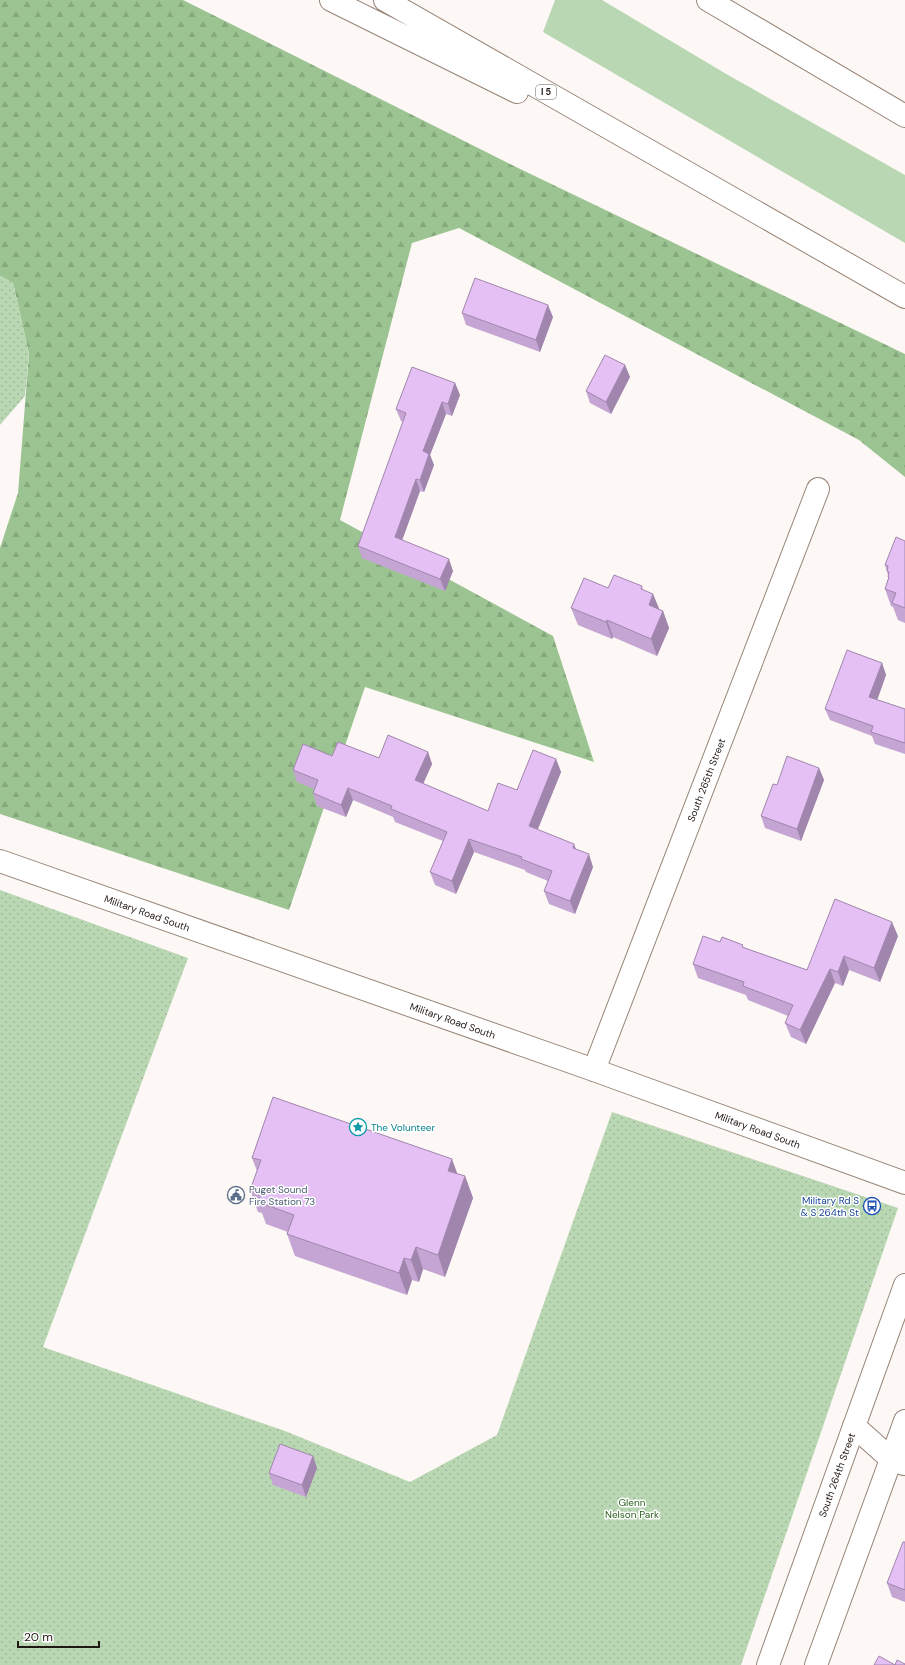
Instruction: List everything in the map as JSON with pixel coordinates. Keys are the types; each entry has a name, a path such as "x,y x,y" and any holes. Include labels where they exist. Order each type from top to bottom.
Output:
{"main road":[{"path":"331,0 707,185"},
{"name":"I 5","path":"385,0 905,297"},
{"path":"708,0 905,116"},
{"name":"South 265th Street","path":"594,1070 818,489"},
{"name":"Military Road South","path":"0,862 594,1070 905,1183"},
{"name":"South 264th Street","path":"768,1665 905,1285"},
{"path":"816,1665 898,1462 905,1421"},
{"path":"854,1426 898,1462"}],"green space":[{"path":"0,0 183,0 516,167 905,354 905,477 859,440 459,228 412,243 340,520 553,636 594,762 365,687 289,910 0,814 0,548 18,493 29,354 13,283 0,276"},
{"path":"555,0 602,0 728,75 905,175 905,243 543,32"},
{"path":"0,276 13,283 29,354 25,396 0,425"},
{"name":"Glenn Nelson Park","path":"0,890 188,958 43,1347 285,1431 410,1482 497,1435 612,1112 898,1208 741,1665 0,1665"}],"building":[{"path":"475,278 548,305 536,340 462,313"},
{"path":"605,355 625,365 606,402 586,391"},
{"path":"412,367 455,383 448,404 442,402 423,451 429,454 420,480 416,479 395,537 449,559 440,579 358,546 406,413 396,409"},
{"path":"896,537 905,541 905,608 892,603 896,593 885,589 889,572 887,571 888,566 885,565"},
{"path":"614,575 642,586 641,589 653,594 649,605 663,611 651,639 607,620 606,622 571,608 584,578 608,588"},
{"path":"847,650 882,663 869,697 905,709 905,743 871,732 873,726 825,709"},
{"path":"388,735 428,752 415,780 488,811 498,783 517,790 533,750 556,759 529,826 574,844 573,848 589,854 570,901 544,891 552,871 521,859 522,857 469,839 452,881 430,872 447,832 391,809 392,806 348,788 341,805 313,793 318,780 293,770 303,744 332,756 338,742 379,758"},
{"path":"787,756 819,768 797,829 761,816 773,784 777,785"},
{"path":"835,899 892,922 874,968 844,956 838,972 830,969 800,1030 785,1023 793,1005 743,986 744,982 693,964 703,936 720,942 722,937 743,945 742,947 807,970"},
{"path":"273,1097 452,1159 448,1171 465,1176 438,1255 416,1247 411,1260 404,1258 399,1273 287,1234 294,1215 258,1202 261,1194 250,1190 261,1160 252,1158"},
{"path":"280,1444 313,1456 302,1485 269,1473"},
{"path":"903,1542 905,1542 905,1590 887,1583"},
{"path":"879,1656 895,1665 874,1665"},
{"path":"897,1660 905,1664 905,1665 895,1665"}],"place":[{"name":"The Volunteer","path":"358,1127"},
{"name":"Puget Sound Fire Station 73","path":"236,1195"},
{"name":"Military Rd S & S 264th St","path":"872,1206"}]}
